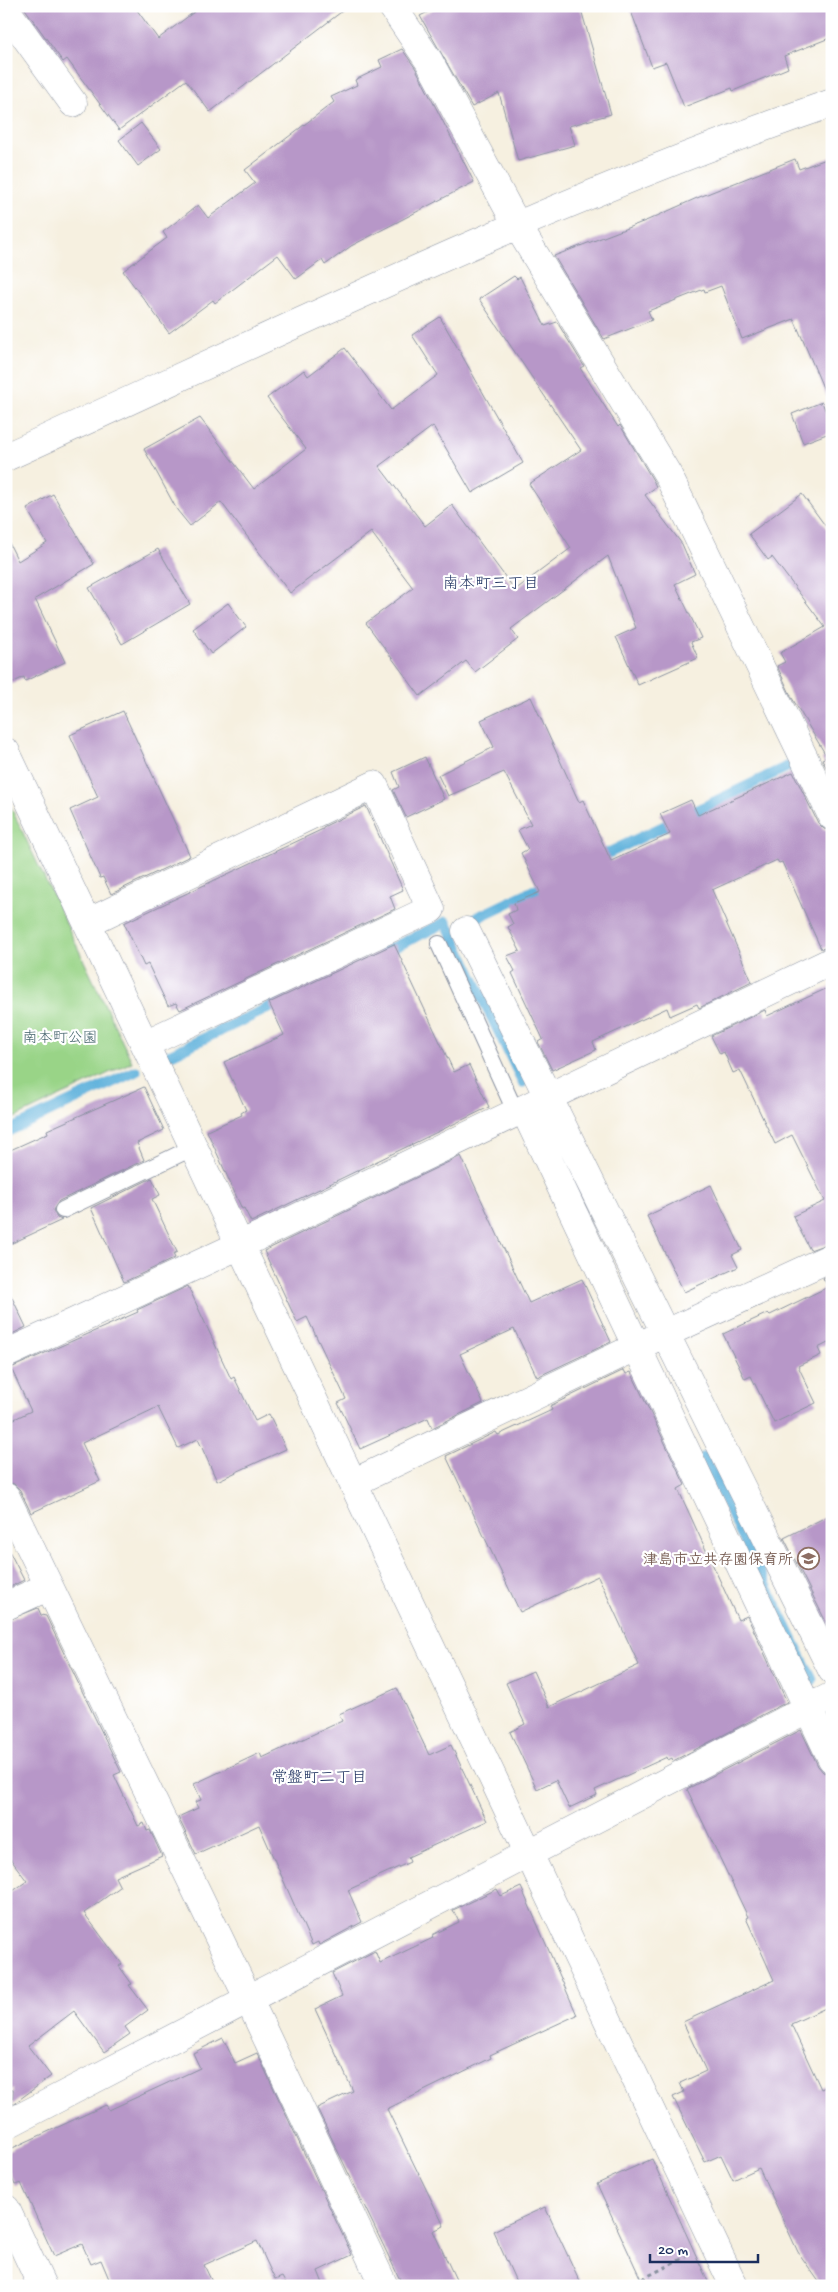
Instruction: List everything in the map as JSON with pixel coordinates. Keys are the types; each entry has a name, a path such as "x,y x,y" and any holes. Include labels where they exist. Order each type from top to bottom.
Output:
{"street":[{"path":"392,6 429,61 517,224 668,476 832,816"},
{"path":"6,10 73,103"},
{"path":"6,456 517,224 738,135 832,103"},
{"path":"6,752 734,2286"},
{"path":"87,923 374,785 431,909 145,1044"},
{"path":"466,931 832,1670"},
{"path":"6,1354 240,1245 832,961"},
{"path":"520,1111 636,1348 832,1759"},
{"path":"353,1483 832,1257"},
{"path":"6,1497 248,1998 384,2286"},
{"path":"6,1606 49,1586"},
{"path":"6,2125 832,1696"},
{"path":"6,2209 42,2286"}],"lane":[{"path":"439,944 520,1111"},
{"path":"63,1210 194,1147"}],"path":[{"path":"628,2286 713,2243"}],"green space":[{"name":"南本町公園","path":"6,797 132,1062 6,1122"}],"building":[{"path":"23,6 134,6 158,39 202,6 349,6 210,112 186,80 119,130 67,59 63,62"},
{"path":"440,6 580,6 611,114 569,126 575,145 518,161 499,93 472,107 420,16"},
{"path":"629,6 832,6 832,37 784,56 788,68 733,91 732,88 684,107 666,62 652,67"},
{"path":"402,49 416,69 474,182 351,246 325,265 322,260 296,279 278,255 215,303 213,300 169,333 123,271 167,238 163,232 198,205 208,218 255,183 245,170 334,102 331,97 357,85 355,80 382,67 379,60"},
{"path":"141,123 161,149 138,166 119,140"},
{"path":"832,157 832,409 794,319 742,339 721,286 705,292 704,289 648,311 652,320 604,339 554,256 648,220 697,198 795,159 799,169"},
{"path":"514,276 517,279 520,277 545,326 557,322 584,366 580,368 618,427 620,425 654,482 656,487 645,495 682,544 695,574 675,584 701,638 691,642 698,658 638,685 616,637 636,628 608,556 511,629 518,639 475,672 466,661 420,696 366,623 413,588 371,532 290,593 221,502 190,526 177,510 144,449 200,418 254,489 306,449 267,398 304,370 308,376 345,348 391,410 438,375 412,335 440,317 523,463 472,493 433,426 379,466 425,526 452,505 515,590 571,548 529,484 581,450 479,299"},
{"path":"822,402 832,427 832,432 803,443 792,414"},
{"path":"53,494 94,564 35,599 65,662 25,681 24,677 6,686 6,537 18,561 47,543 27,509"},
{"path":"802,494 832,535 832,779 822,759 827,757 792,698 777,666 785,662 780,653 825,627 772,557 768,560 749,534"},
{"path":"158,549 190,604 122,644 89,588"},
{"path":"228,603 246,627 211,654 193,629"},
{"path":"531,697 579,802 583,800 611,861 670,834 660,814 691,800 698,815 793,772 818,823 824,829 832,831 832,946 821,949 782,862 779,863 777,860 712,890 752,982 699,1008 697,1004 670,1016 667,1008 593,1042 596,1050 552,1070 538,1042 543,1039 512,973 515,971 507,956 520,951 508,927 513,924 508,914 516,910 514,903 540,892 521,853 528,849 518,830 531,824 504,772 448,796 438,775 494,747 481,720"},
{"path":"123,711 190,856 111,894 103,877 100,878 70,810 98,797 70,735"},
{"path":"425,757 444,799 406,817 393,790 399,787 393,772"},
{"path":"366,806 403,890 390,896 395,909 180,1010 176,1003 168,1006 148,964 144,966 124,923 323,829 323,827"},
{"path":"394,944 454,1072 469,1065 489,1107 251,1222 244,1208 242,1209 207,1131 242,1115 241,1113 246,1110 224,1062 284,1035 269,1003"},
{"path":"832,986 832,1242 810,1250 793,1216 825,1201 792,1135 775,1144 740,1070 733,1073 724,1052 720,1054 711,1036 765,1010 767,1016"},
{"path":"144,1087 164,1130 137,1143 144,1160 59,1201 53,1210 57,1218 62,1220 6,1246 6,1152 48,1133 47,1130"},
{"path":"461,1156 529,1303 582,1279 611,1342 537,1377 514,1329 460,1354 483,1403 432,1428 428,1418 360,1449 338,1403 346,1399 307,1317 297,1322 264,1251"},
{"path":"152,1178 160,1195 152,1199 177,1252 173,1254 175,1258 124,1282 91,1208"},
{"path":"711,1185 742,1250 732,1255 738,1267 684,1292 647,1216"},
{"path":"832,1274 832,1341 818,1348 821,1355 798,1366 816,1403 774,1423 751,1376 745,1379 723,1334 768,1313 770,1315 828,1287 823,1278"},
{"path":"6,1285 26,1327 6,1337"},
{"path":"188,1286 231,1379 234,1377 255,1421 269,1414 286,1449 217,1481 198,1439 178,1448 158,1407 82,1443 100,1481 31,1513 20,1490 14,1484 6,1482 6,1423 31,1411 11,1368 138,1312 137,1310"},
{"path":"624,1370 626,1374 631,1372 685,1485 678,1489 738,1620 747,1616 787,1702 673,1761 672,1758 668,1760 667,1757 595,1790 597,1795 569,1808 556,1780 537,1789 510,1732 525,1724 506,1683 533,1671 549,1707 639,1665 598,1576 520,1612 446,1456 496,1432 498,1435 552,1410 550,1406"},
{"path":"832,1514 832,1634 784,1538"},
{"path":"6,1545 24,1580 6,1589"},
{"path":"38,1608 41,1615 46,1616 121,1772 114,1775 138,1826 144,1823 147,1831 150,1830 162,1856 115,1877 120,1887 84,1913 122,1964 119,1966 132,1984 129,1985 148,2010 125,2027 130,2034 104,2052 74,2011 28,2046 51,2076 12,2105 13,2089 6,2094 6,1896 27,1881 6,1853 6,1621"},
{"path":"397,1688 429,1755 451,1745 487,1821 408,1857 410,1862 348,1890 362,1922 319,1945 318,1942 312,1945 259,1825 196,1854 178,1817 198,1808 195,1802 201,1800 194,1784 260,1753 262,1758 342,1721 339,1714"},
{"path":"801,1730 818,1766 823,1772 829,1774 832,1780 832,2005 791,2024 821,2089 832,2084 832,2286 822,2286 798,2252 759,2168 733,2180 721,2155 705,2162 673,2097 684,2092 680,2083 706,2071 683,2022 774,1980 746,1918 748,1917 687,1789"},
{"path":"521,1887 577,2015 490,2055 491,2058 387,2109 444,2226 433,2231 459,2286 403,2286 317,2108 353,2091 315,2009 342,1996 332,1973 375,1951 380,1963 433,1938 432,1935 459,1922 453,1910 497,1889 501,1896"},
{"path":"223,2038 235,2063 257,2053 352,2255 318,2271 324,2286 287,2286 282,2277 275,2280 257,2241 204,2265 214,2286 112,2286 101,2260 91,2264 82,2244 54,2256 21,2183 15,2185 6,2165 6,2151 106,2105 109,2110 200,2068 193,2053"},
{"path":"652,2159 710,2286 644,2286 597,2184"},
{"path":"545,2207 582,2286 518,2286 493,2231"}],"waterway":[{"path":"594,860 793,764"},
{"path":"472,920 551,882"},
{"path":"382,953 446,922 523,1082"},
{"path":"167,1056 285,1000"},
{"path":"6,1132 136,1071"},
{"path":"704,1457 812,1680"}],"place":[{"name":"津島市立共存園保育所","path":"809,1559"}],"district":[{"name":"南本町三丁目","path":"491,582"},
{"name":"常盤町二丁目","path":"319,1776"}]}
